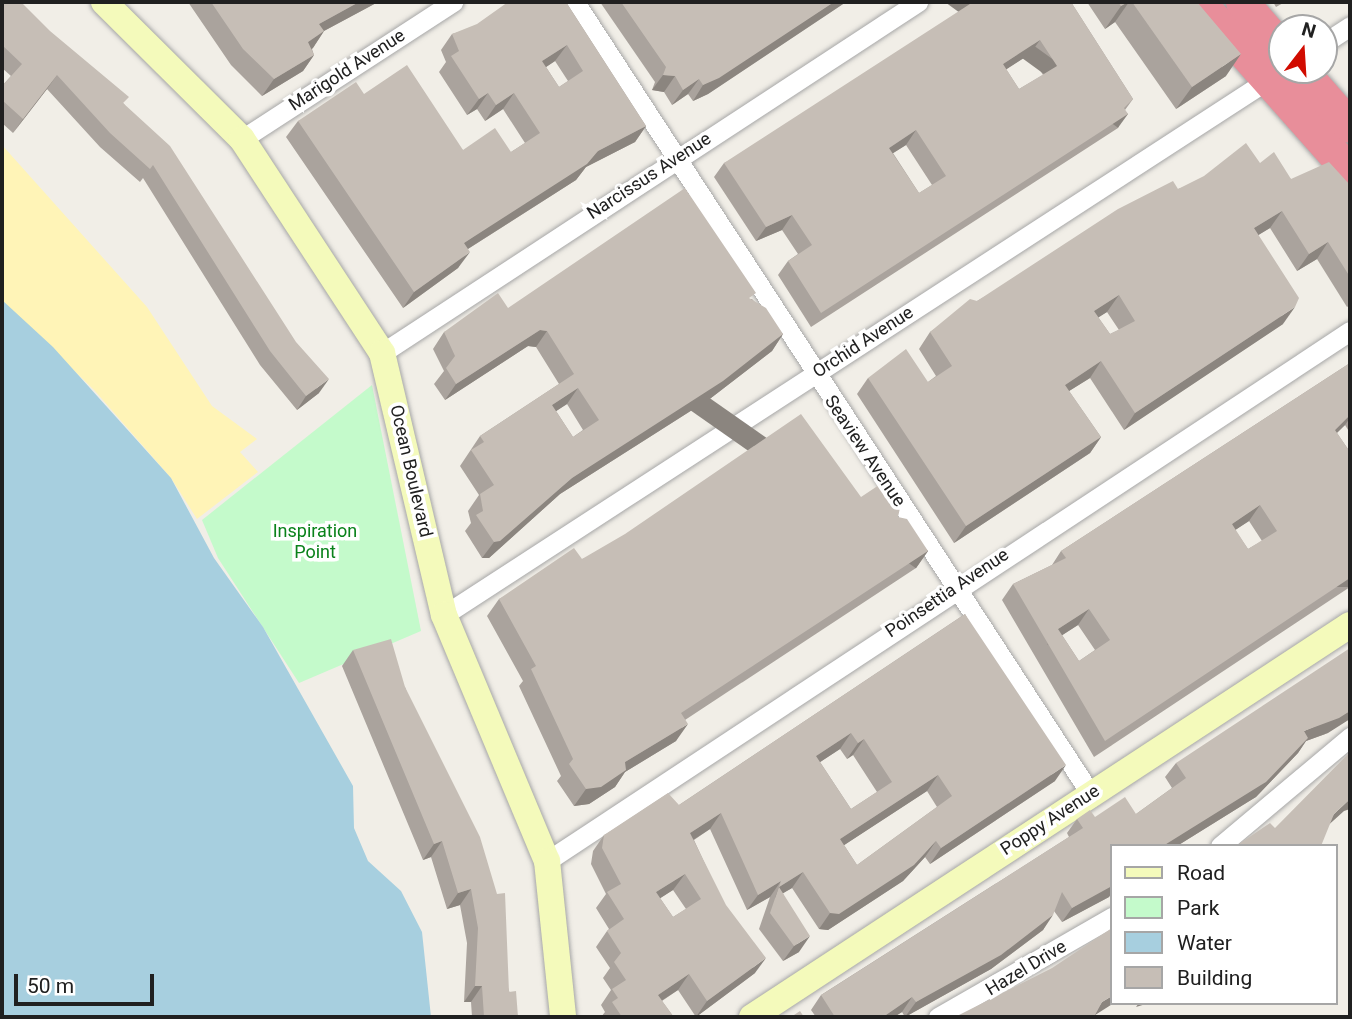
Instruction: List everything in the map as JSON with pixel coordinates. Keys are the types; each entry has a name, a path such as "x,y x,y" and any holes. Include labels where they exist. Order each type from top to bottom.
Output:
{"highway":[{"path":"1199,2 1268,68"},
{"path":"1242,2 1268,32"},
{"path":"1282,84 1350,172"},
{"path":"1313,84 1350,126"}],"street":[{"name":"Ocean Boulevard","path":"104,2 242,139 382,354 444,615 547,861 563,1017"},
{"name":"Marigold Avenue","path":"242,139 453,2"},
{"name":"Seaview Avenue","path":"575,2 673,160 1090,793"},
{"name":"Narcissus Avenue","path":"382,354 673,160 918,2"},
{"name":"Orchid Avenue","path":"444,615 1268,80"},
{"name":"Poinsettia Avenue","path":"547,861 954,587 1350,331"},
{"name":"Poppy Avenue","path":"752,1017 1350,625"},
{"path":"1222,844 1350,737"},
{"name":"Hazel Drive","path":"938,1017 1110,917"}],"sand":[{"path":"2,145 147,307 212,406 257,439 240,452 258,472 197,519 171,478 95,391 2,300"}],"green space":[{"name":"Inspiration Point","path":"372,385 421,631 299,683 218,558 202,520"}],"water":[{"path":"2,300 53,347 171,478 214,558 263,627 353,786 354,828 368,861 401,891 422,932 431,1017 2,1017"}],"building":[{"path":"2,2 21,2 50,31 129,97 123,103 170,146 296,342 329,379 306,396 270,351 153,165 150,169 110,133 57,75 23,119 2,100 2,86 22,64 2,45"},
{"path":"211,2 359,2 319,24 324,31 308,42 314,55 274,79 243,49"},
{"path":"508,2 566,2 646,126 598,151 587,164 464,243 470,252 414,292 298,121 356,82 364,94 407,65 463,150 495,128 511,152 540,133 514,93 496,105 488,93 479,99 451,56 459,51 452,34 477,24","holes":["567,45 583,71 559,87 542,61"]},
{"path":"621,2 834,2 719,78 703,85 699,79 683,90 675,76 663,75 666,67"},
{"path":"973,2 1071,2 1133,99 1124,108 1128,114 821,313 788,261 812,245 792,215 766,227 724,163","holes":["1040,40 1057,66 1019,89 1003,64","916,130 946,176 919,193 889,148"]},
{"path":"1132,2 1197,2 1241,54 1192,87"},
{"path":"1246,143 1260,163 1274,152 1291,179 1329,162 1350,185 1350,277 1328,242 1309,254 1282,211 1254,228 1299,298 1295,307 1135,413 1101,361 1065,385 1101,437 966,526 868,378 906,349 928,382 952,366 930,332 970,299 977,301 1118,209 1173,181 1178,189 1204,176","holes":["1119,295 1135,321 1110,334 1094,311"]},
{"path":"685,188 756,293 749,298 766,308 783,334 723,381 572,478 500,541 494,542 476,515 483,511 480,494 494,485 471,450 484,442 480,436 574,374 547,331 540,330 456,384 446,368 455,356 444,332 498,293 508,308","holes":["578,388 599,420 573,437 552,405"]},
{"path":"1350,363 1350,415 1335,430 1350,452 1350,578 1105,741 1013,584 1066,558 1061,551","holes":["1260,505 1277,531 1248,549 1232,524","1089,609 1110,640 1079,661 1058,629"]},
{"path":"801,414 861,497 882,483 900,508 898,517 907,519 928,551 681,713 688,724 625,762 626,770 601,787 586,789 569,764 573,759 531,669 536,666 499,599 574,548 582,559 625,534"},
{"path":"965,614 1066,765 941,848 936,841 914,865 839,914 830,913 803,872 779,887 810,936 794,946 770,913 781,881 758,895 721,813 690,833 726,905 766,958 707,1001 689,974 658,995 673,1016 671,1017 622,1017 612,1002 618,998 612,989 626,980 614,962 621,953 607,931 624,919 607,892 621,884 602,848 604,835 668,793 679,805","holes":["851,733 858,743 864,739 892,782 851,809 816,756","938,775 952,796 857,865 840,839","685,874 701,899 673,917 656,892"]},
{"path":"391,639 405,687 480,837 497,894 505,893 509,992 516,991 518,1017 484,1017 482,986 475,986 478,928 471,889 458,893 442,841 434,844 353,650"},
{"path":"1350,648 1350,711 1304,731 1308,738 1266,782 1166,844 1110,844 1110,887 1072,908 1062,892 1053,915 1001,955 916,1002 912,997 883,1017 835,1017 821,995 1083,828 1077,819 1090,810 1095,817 1125,797 1136,814 1186,778 1176,763"},
{"path":"1350,752 1350,799 1334,814 1322,844 1239,844 1270,823 1275,828"},
{"path":"1110,929 1110,997 1102,1002 1094,1017 955,1017 1052,968"},
{"path":"800,1011 804,1017 791,1017"}]}
